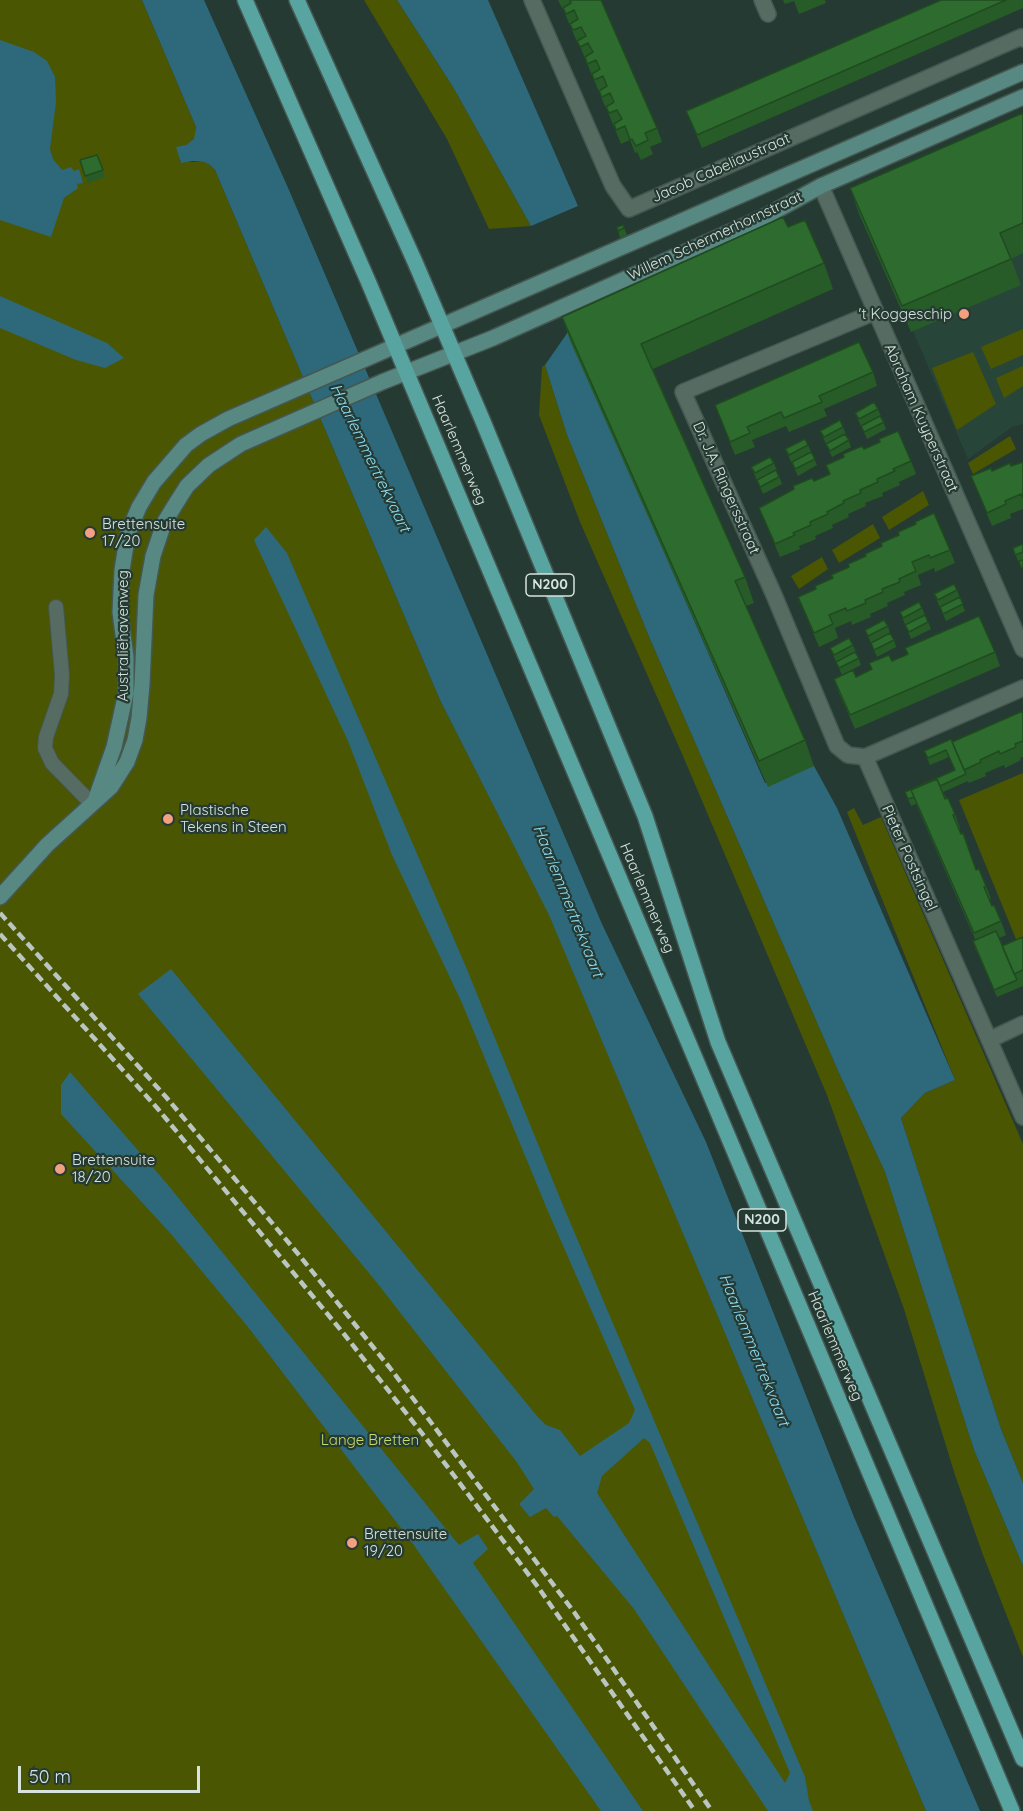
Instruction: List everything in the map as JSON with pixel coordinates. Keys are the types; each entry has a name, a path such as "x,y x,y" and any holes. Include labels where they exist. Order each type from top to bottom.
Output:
{"main road":[{"name":"Haarlemmerweg","path":"245,0 396,346 1012,1811"},
{"name":"Haarlemmerweg","path":"297,0 454,353 645,816 718,1042 1023,1759"}],"street":[{"name":"Jacob Cabeliaustraat","path":"532,0 613,186 629,208 1021,37 1023,39"},
{"name":"Willem Schermerhornstraat","path":"442,326 1023,72"},
{"name":"Willem Schermerhornstraat","path":"407,373 492,338 766,216 820,186 1023,97"},
{"name":"Abraham Kuyperstraat","path":"820,186 1023,649"},
{"name":"Dr. J.A. Ringersstraat","path":"865,757 848,755 837,746 774,595 683,392 875,312"},
{"name":"Australiëhavenweg","path":"93,802 114,747 126,693 126,657 120,612 122,570 128,533 139,507 167,465 186,445 228,419 442,326"},
{"name":"Australiëhavenweg","path":"0,897 47,846 111,787 127,762 135,740 142,684 146,594 153,556 164,523 187,486 209,465 241,444 407,373"},
{"path":"865,757 1023,688"},
{"name":"Pieter Postsingel","path":"865,757 1023,1117"},
{"path":"989,1040 1023,1024"}],"lane":[{"path":"56,607 62,675 61,694 46,737 45,748 52,763 93,802"}],"shaded area":[{"name":"'t Koggeschip","path":"1023,130 1023,424 1012,427 968,459 858,203"}],"green space":[{"name":"Lange Bretten","path":"0,0 142,0 196,127 195,139 186,145 180,162 204,162 215,170 440,700 549,914 926,1811 0,1811"},
{"path":"364,0 397,0 453,87 531,226 489,229 447,139"},
{"path":"1023,329 1023,355 991,369 981,347"},
{"path":"973,352 996,404 957,430 932,368"},
{"path":"545,365 567,435 650,639 839,1073 885,1172 974,1450 1023,1566 1023,1657 955,1475 904,1309 827,1095 683,756 580,522 539,415 542,367"},
{"path":"1023,366 1023,386 1004,398 996,378"},
{"path":"1010,436 1016,449 973,474 968,463"},
{"path":"923,491 929,505 889,530 882,517"},
{"path":"873,524 880,538 839,563 832,550"},
{"path":"822,557 828,569 799,589 791,576"},
{"path":"1023,773 1023,942 1018,944 959,800"},
{"path":"854,808 863,825 881,817 1023,1144 1023,1483 1001,1429 901,1118 925,1093 955,1080 847,812"}],"water":[{"name":"Haarlemmertrekvaart","path":"142,0 204,0 289,190 602,924 706,1142 854,1517 980,1811 926,1811 549,915 440,700 215,170 204,162 181,163 176,147 186,145 194,139 196,127"},
{"path":"397,0 488,0 578,206 531,226 453,87"},
{"path":"0,40 34,52 47,61 55,77 56,102 50,149 53,159 62,170 71,167 74,171 79,169 83,183 77,184 78,188 64,198 51,237 0,220"},
{"path":"0,296 107,343 124,358 105,368 76,360 0,328"},
{"path":"568,332 765,783 814,766 837,808 955,1080 925,1093 901,1118 1001,1429 1023,1483 1023,1566 974,1450 885,1172 839,1073 650,639 567,435 545,365"},
{"path":"266,527 287,553 466,967 562,1203 805,1777 813,1811 768,1811 634,1609 557,1516 554,1517 546,1508 530,1517 519,1504 534,1489 516,1461 374,1279 138,994 171,969 537,1416 546,1425 560,1430 580,1456 629,1423 635,1410 547,1209 462,1003 392,855 348,741 254,540","holes":["644,1438 650,1443 790,1773 785,1783 597,1493 602,1476"]},
{"path":"70,1072 168,1185 459,1545 478,1534 488,1549 473,1563 643,1811 601,1811 413,1544 248,1327 171,1234 61,1114 61,1085"}],"building":[{"path":"570,0 601,0 657,128 645,133 648,140 636,146 632,139 630,140 625,126 616,130 614,124 622,119 617,110 609,113 606,107 614,102 610,93 602,97 599,91 607,86 603,76 594,80 592,74 600,69 596,60 587,64 585,57 593,52 588,43 580,47 577,41 586,36 581,27 573,30 570,24 578,19 574,10 566,14 563,8 571,3"},
{"path":"941,0 1006,0 697,135 686,111"},
{"path":"1023,113 1023,223 1000,233 1011,259 902,306 850,188"},
{"path":"97,155 103,170 85,176 80,160"},
{"path":"783,217 788,227 805,220 824,263 641,344 745,577 735,581 805,740 759,761 562,317"},
{"path":"623,225 624,228 618,231 617,227"},
{"path":"859,342 873,372 819,396 822,402 784,418 781,412 747,427 750,433 730,442 715,405"},
{"path":"874,402 878,409 859,419 855,413"},
{"path":"880,416 884,422 864,432 861,426"},
{"path":"840,420 843,427 824,437 820,431"},
{"path":"898,431 911,461 877,479 878,482 860,490 861,493 843,501 844,503 827,512 828,514 810,522 811,525 793,533 795,535 775,544 759,508 794,489 793,486 830,474 826,465 844,457 843,454 862,446 864,449 880,442 879,439"},
{"path":"845,434 849,440 830,451 826,444"},
{"path":"805,439 808,445 789,455 785,449"},
{"path":"811,452 815,459 795,469 792,462"},
{"path":"770,457 774,463 755,473 751,467"},
{"path":"1023,462 1023,498 1021,494 987,513 971,476 991,468 992,471 1010,463 1011,466"},
{"path":"776,470 779,477 760,487 757,480"},
{"path":"934,513 950,550 912,562 916,571 899,579 900,582 882,589 883,592 865,600 866,603 829,615 833,624 814,633 798,597 833,578 831,575 849,567 848,564 882,546 881,543 899,535 898,532"},
{"path":"1023,544 1023,552 1015,555 1013,548"},
{"path":"954,584 957,590 938,600 934,594"},
{"path":"960,597 963,604 943,614 940,607"},
{"path":"919,602 922,608 903,618 900,612"},
{"path":"925,615 928,622 909,632 905,625"},
{"path":"979,616 995,652 850,715 834,679 853,670 856,677 872,669 869,663 889,655 892,661 908,654 905,648"},
{"path":"884,620 888,626 868,636 865,630"},
{"path":"890,633 894,640 874,650 871,643"},
{"path":"849,638 853,645 834,655 830,648"},
{"path":"855,652 859,658 839,668 836,662"},
{"path":"1023,711 1023,741 1015,744 1016,747 1000,754 999,751 964,770 952,742"},
{"path":"951,739 966,774 940,786 937,779 911,790 914,797 908,799 905,792 955,770 946,750 928,758 924,751"},
{"path":"937,779 945,799 948,798 976,870 979,869 992,906 994,905 1001,921 974,933 911,790"},
{"path":"996,931 1017,980 994,990 973,941"},
{"path":"1023,937 1023,970 1014,974 1002,946"}],"railway":[{"path":"0,913 166,1097 299,1255 390,1368 574,1612 712,1811"},
{"path":"0,934 158,1109 344,1334 538,1587 695,1811"}],"place":[{"name":"'t Koggeschip","path":"964,314"},
{"name":"Brettensuite 17/20","path":"90,533"},
{"name":"Plastische Tekens in Steen","path":"168,819"},
{"name":"Brettensuite 18/20","path":"60,1169"},
{"name":"Brettensuite 19/20","path":"352,1543"}]}
